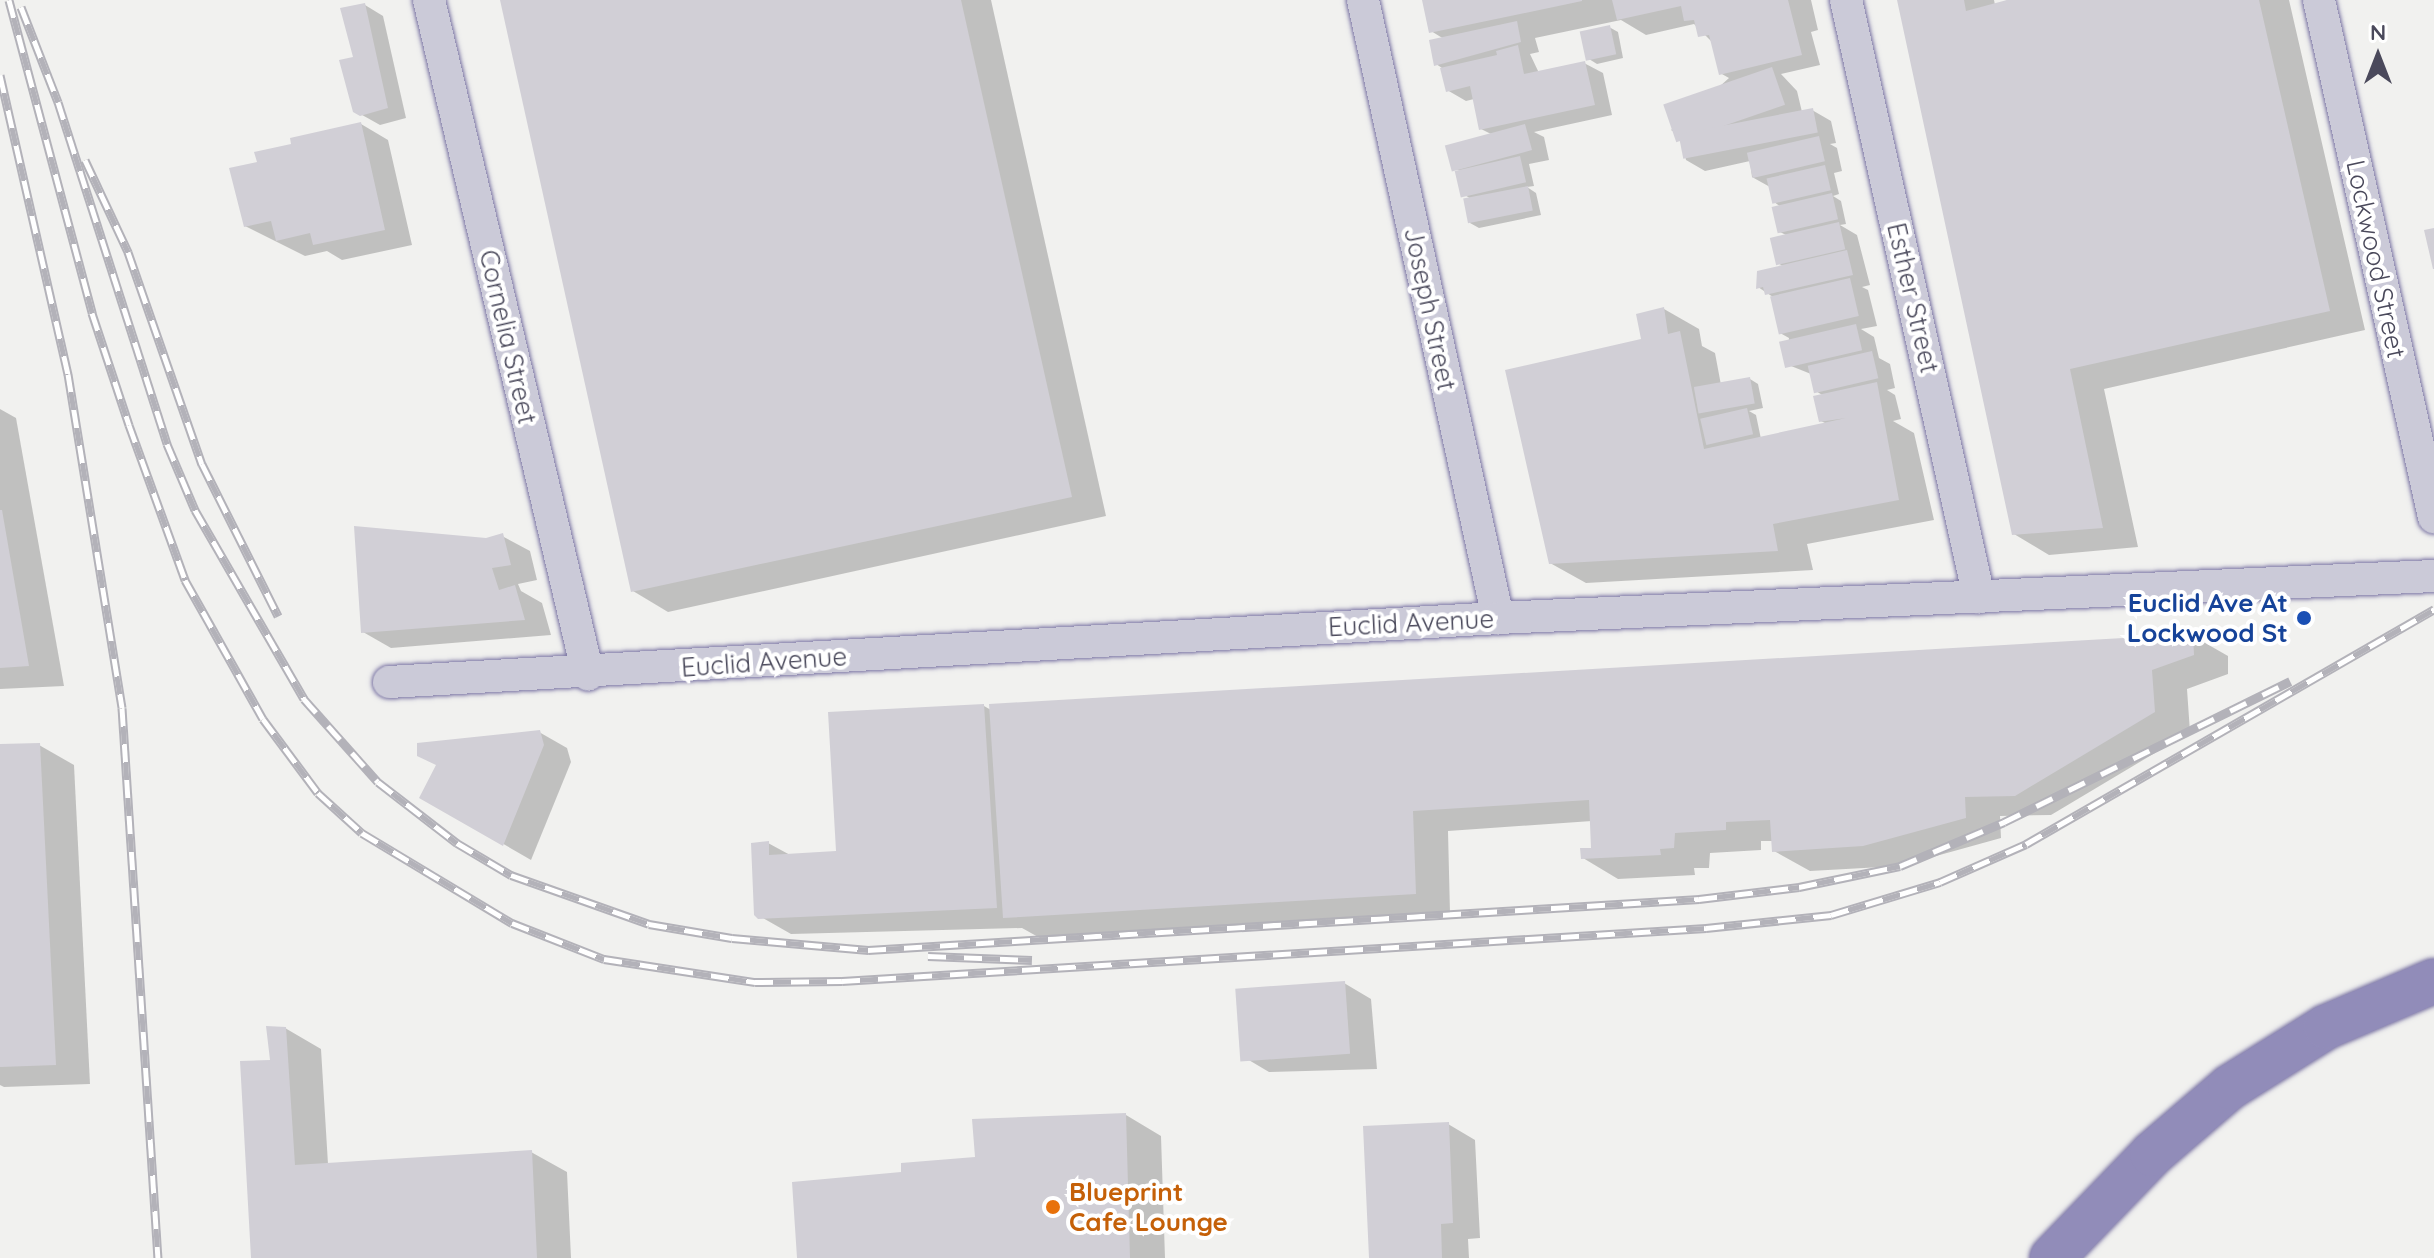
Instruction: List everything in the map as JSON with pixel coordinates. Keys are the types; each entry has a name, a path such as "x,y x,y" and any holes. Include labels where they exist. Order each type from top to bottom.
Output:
{"highway":[{"path":"2052,1258 2152,1154 2230,1087 2326,1027 2434,981"}],"street":[{"name":"Cornelia Street","path":"429,0 588,674"},
{"name":"Joseph Street","path":"1363,0 1498,618"},
{"name":"Esther Street","path":"1846,0 1979,597"},
{"name":"Lockwood Street","path":"2319,0 2434,517"},
{"name":"Euclid Avenue","path":"389,682 588,674 1498,618 2434,576"}],"building":[{"path":"500,0 961,0 1072,497 631,592"},
{"path":"1422,0 1582,0 1582,1 1429,33"},
{"path":"1612,0 1788,0 1802,55 1719,75 1709,35 1698,37 1694,20 1684,21 1681,6 1617,20"},
{"path":"1897,0 1964,0 1966,11 2007,0 2259,0 2330,311 2070,369 2103,528 2012,535"},
{"path":"365,3 388,108 360,116 353,112 339,60 353,57 340,8"},
{"path":"1517,21 1521,42 1434,66 1429,40"},
{"path":"1610,25 1616,54 1586,61 1580,31"},
{"path":"1518,45 1524,74 1585,61 1595,105 1479,130 1470,86 1446,92 1440,68 1497,55 1496,51"},
{"path":"1772,67 1785,105 1676,142 1663,104"},
{"path":"1813,108 1818,133 1683,159 1679,134"},
{"path":"361,122 385,230 313,245 310,233 276,241 271,221 244,227 229,168 257,162 254,152 291,144 290,138"},
{"path":"1525,124 1532,150 1452,172 1445,145"},
{"path":"1819,136 1825,161 1753,178 1747,153"},
{"path":"1520,156 1526,182 1461,197 1455,171"},
{"path":"1825,165 1831,190 1772,204 1767,178"},
{"path":"1528,186 1533,211 1468,223 1463,199"},
{"path":"1832,193 1838,219 1778,233 1772,207"},
{"path":"1839,222 1845,249 1776,265 1770,238"},
{"path":"2434,228 2434,269 2433,269 2424,230"},
{"path":"1847,250 1853,275 1765,295 1763,287 1756,289 1757,271"},
{"path":"1850,278 1859,316 1779,334 1770,296"},
{"path":"1664,307 1668,334 1680,331 1704,449 1846,418 1819,422 1813,396 1877,382 1899,500 1773,524 1778,551 1549,564 1505,370 1641,339 1636,314"},
{"path":"1856,324 1862,350 1785,368 1779,342"},
{"path":"1872,351 1878,378 1814,393 1808,366"},
{"path":"1750,377 1755,404 1699,413 1694,387"},
{"path":"1747,408 1753,434 1706,445 1700,419"},
{"path":"2,510 29,666 0,668"},
{"path":"354,526 486,538 503,533 511,565 492,568 499,590 515,585 525,620 361,633"},
{"path":"2193,634 2194,655 2152,670 2155,712 2015,796 1965,797 1966,818 1863,846 1772,852 1770,820 1726,822 1726,830 1675,833 1674,848 1660,849 1661,855 1581,859 1580,848 1591,848 1589,800 1413,811 1416,894 1003,918 989,704"},
{"path":"984,704 997,908 758,919 754,915 751,843 769,841 769,855 836,851 828,712"},
{"path":"540,730 544,745 503,846 419,798 436,765 417,756 417,743"},
{"path":"40,743 56,1065 0,1067 0,744"},
{"path":"1345,981 1350,1054 1240,1061 1235,989"},
{"path":"266,1026 286,1027 295,1165 532,1150 537,1258 251,1258 240,1061 270,1060"},
{"path":"1126,1113 1130,1258 797,1258 792,1182 901,1172 901,1163 975,1157 972,1119"},
{"path":"1449,1122 1453,1223 1441,1224 1442,1258 1369,1258 1363,1126"}],"railway":[{"path":"9,0 92,313 129,425 185,580 263,719 318,793 362,833 512,923 604,959 755,982 842,981 1706,928 1831,915 1940,882 2026,844 2434,609"},
{"path":"21,7 58,102 167,444 195,510 304,699 378,782 457,843 511,875 649,924 732,938 868,950 1699,899 1799,887 1900,866 2004,822 2290,681"},
{"path":"0,75 68,374 122,708 158,1258"},
{"path":"85,160 128,252 202,464 278,616"},
{"path":"928,956 1032,960"}],"place":[{"name":"Euclid Ave At Lockwood St","path":"2304,618"},
{"name":"Blueprint Cafe Lounge","path":"1053,1207"}]}
